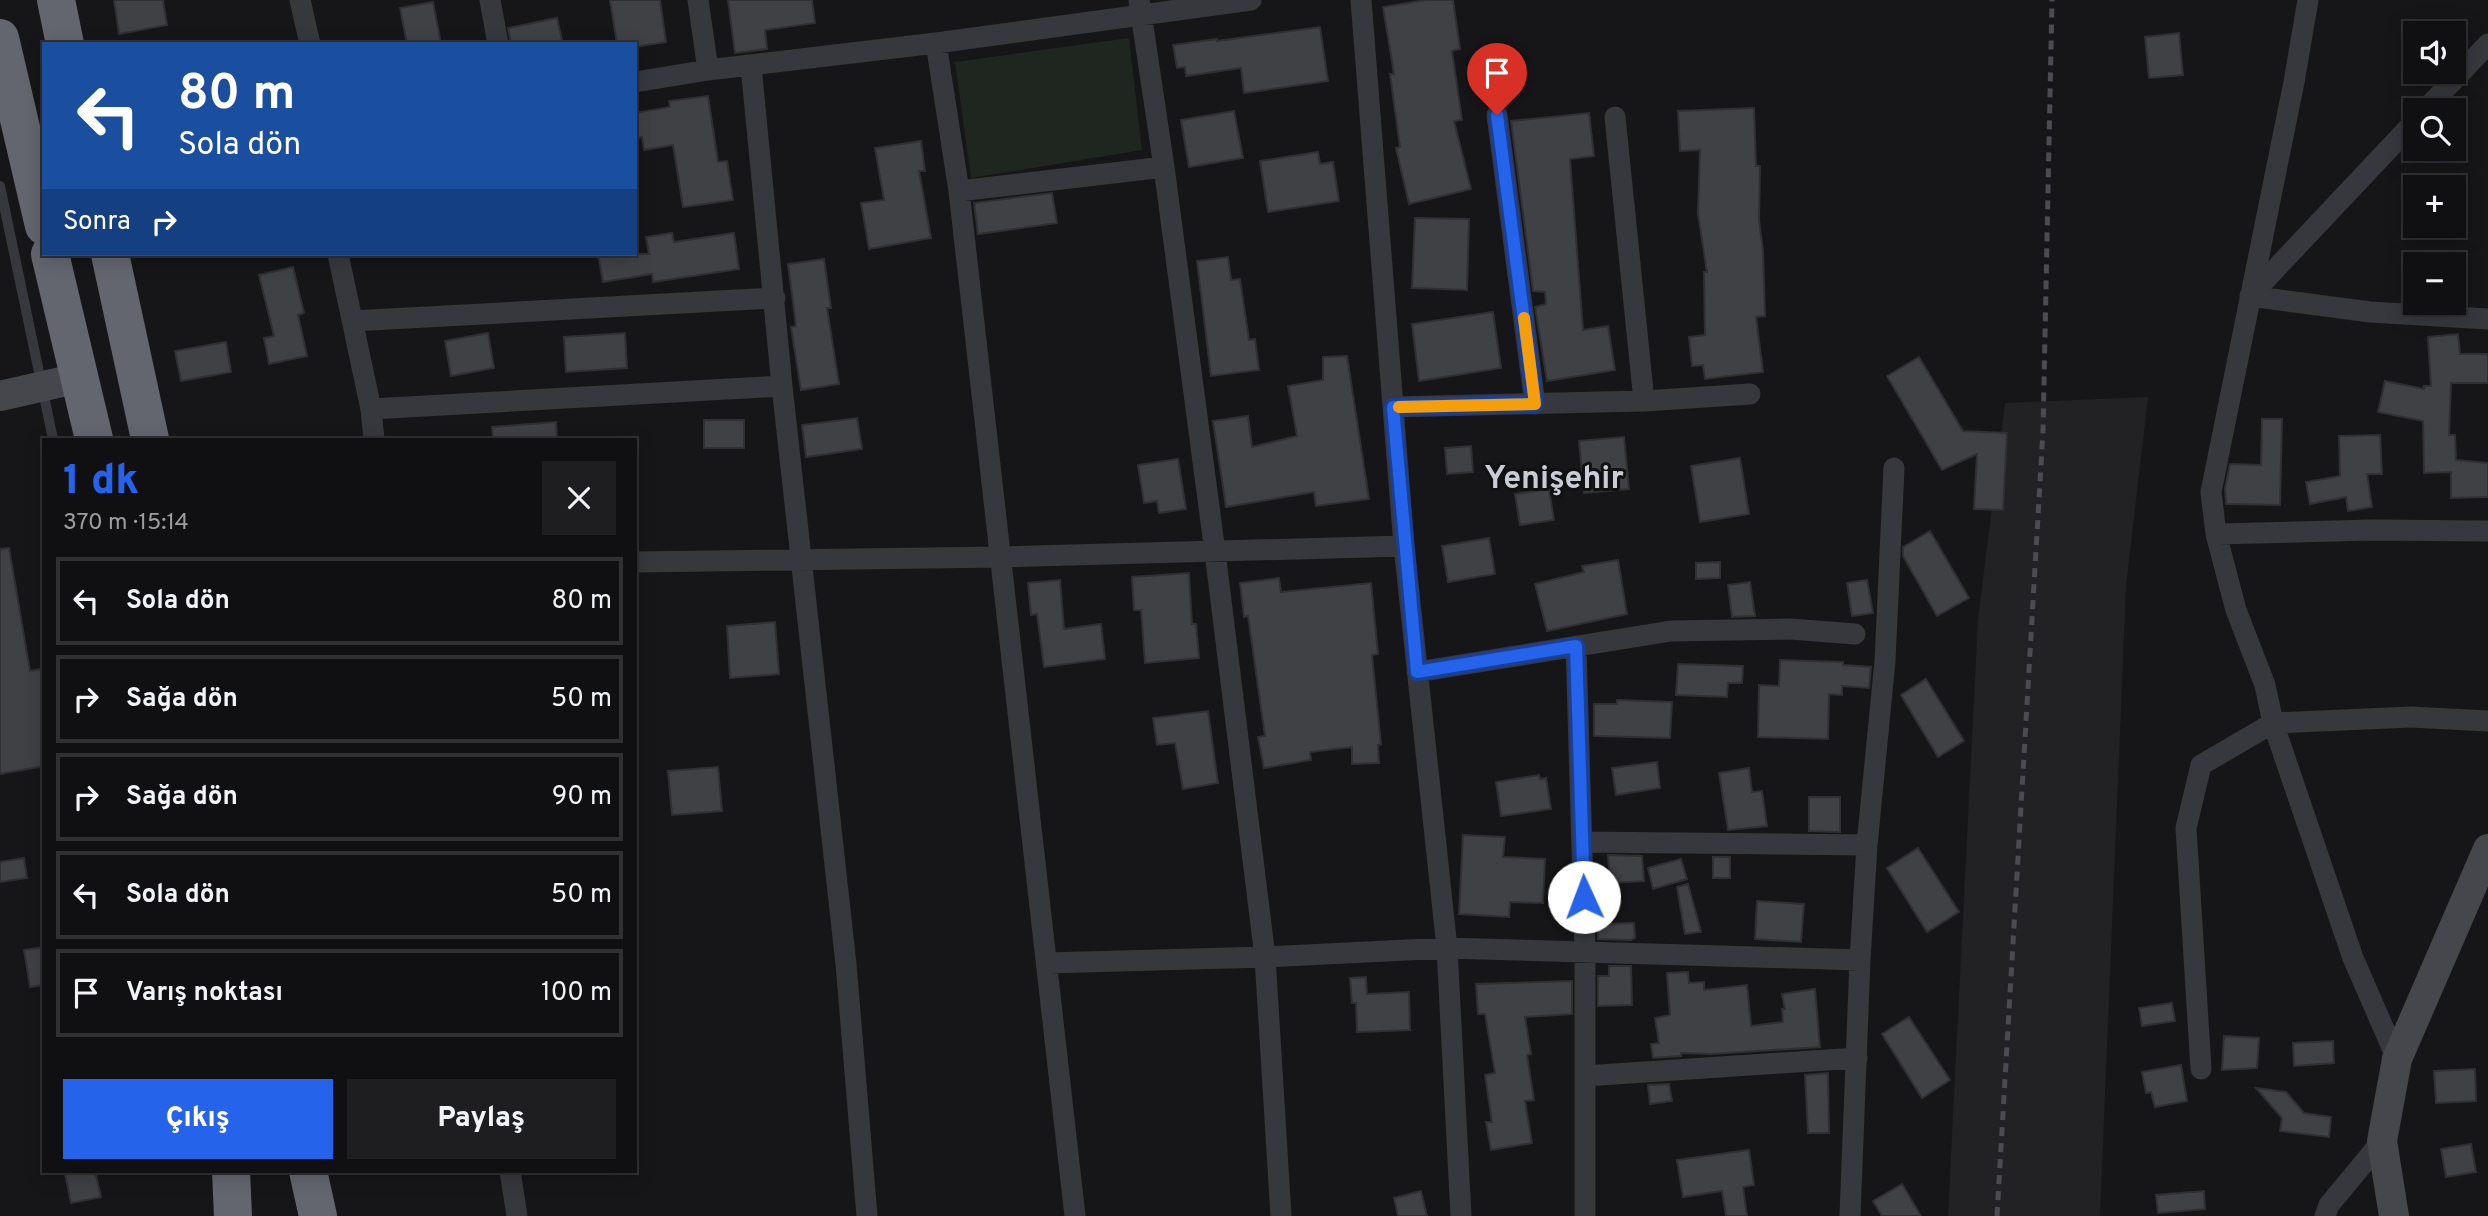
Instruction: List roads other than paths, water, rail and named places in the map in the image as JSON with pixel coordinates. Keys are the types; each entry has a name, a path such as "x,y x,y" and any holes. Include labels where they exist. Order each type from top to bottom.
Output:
{"highway":[{"path":"56,0 65,42"},
{"path":"0,38 42,217"},
{"path":"50,256 94,438"},
{"path":"110,256 150,438"},
{"path":"231,1173 233,1216"},
{"path":"308,1173 318,1216"}],"street":[{"path":"300,0 310,42"},
{"path":"490,0 498,42"},
{"path":"698,0 708,69"},
{"path":"637,82 708,69 936,43 1140,7 1251,0"},
{"path":"1362,0 1404,546 1447,948 1461,1216"},
{"path":"2308,0 2294,82 2211,492 2217,534 2236,610 2266,685 2273,723 2353,958 2397,1059"},
{"path":"1140,7 1215,552 1265,957 1281,1216"},
{"path":"936,43 958,191 1075,1216"},
{"path":"2437,98 2488,44"},
{"path":"751,66 782,386 846,964 867,1216"},
{"path":"1497,115 1535,404"},
{"path":"1615,117 1644,401"},
{"path":"2250,296 2403,134"},
{"path":"958,191 1164,167"},
{"path":"338,256 371,410 374,438"},
{"path":"2250,296 2370,312 2488,319"},
{"path":"352,321 775,298"},
{"path":"0,396 79,378"},
{"path":"371,410 782,386"},
{"path":"1393,407 1644,401 1750,394"},
{"path":"1850,1216 1860,960 1867,845 1885,661 1894,468"},
{"path":"2217,534 2373,530 2488,531"},
{"path":"637,562 1001,557 1404,546"},
{"path":"1417,672 1671,631 1790,629 1855,634"},
{"path":"1576,646 1585,951 1585,1216"},
{"path":"2200,1069 2186,828 2201,765 2273,723 2412,717 2488,721"},
{"path":"1582,842 1867,845"},
{"path":"2394,1216 2382,1141 2397,1059 2488,849"},
{"path":"1047,963 1265,957 1447,948 1860,960"},
{"path":"1585,1076 1857,1058"},
{"path":"2325,1216 2329,1205 2382,1141"},
{"path":"510,1173 517,1216"}],"lane":[{"path":"0,186 53,438"}],"railway":[{"path":"1997,1216 2043,431 2052,0"}],"district":[{"name":"Yenişehir","path":"1554,480"}]}
